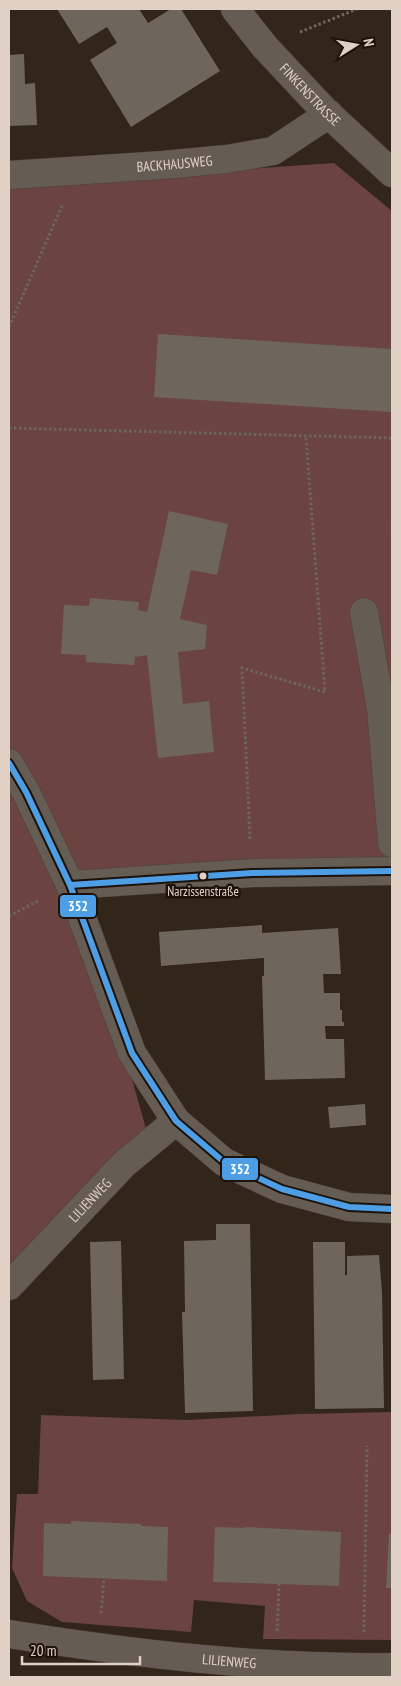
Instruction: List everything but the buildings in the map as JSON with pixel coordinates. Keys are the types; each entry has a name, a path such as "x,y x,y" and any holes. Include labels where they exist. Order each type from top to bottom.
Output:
{"street":[{"name":"FINKENSTRASSE","path":"235,9 265,47 328,114 392,173"},
{"name":"BACKHAUSWEG","path":"9,175 190,162 273,151 328,114"},
{"path":"364,612 382,710 392,843"},
{"path":"9,763 26,792 70,885 132,1053 176,1121 224,1162 282,1189 349,1207 392,1209"},
{"path":"70,885 252,873 392,870"},
{"name":"LILIENWEG","path":"9,1286 124,1164 176,1121"},
{"name":"LILIENWEG","path":"9,1634 182,1657 275,1664 392,1667"}],"path":[{"path":"265,47 357,9"},
{"path":"9,327 77,170"},
{"path":"9,428 392,438"},
{"path":"252,873 242,668 325,692 306,437"},
{"path":"392,521 392,534"},
{"path":"363,1667 367,1446"},
{"path":"275,1664 279,1584"}],"shaded area":[{"path":"334,163 392,211 392,861 61,875 126,1058 148,1136 9,1286 9,185"},
{"path":"392,1412 392,1640 263,1639 265,1606 194,1600 191,1632 62,1622 27,1601 12,1568 17,1494 38,1494 41,1415 186,1420 301,1414"}],"transit line":[{"name":"352","path":"9,763 26,792 70,885 132,1053 176,1121 224,1162 282,1189 349,1207 392,1209"},
{"name":"352","path":"70,885 252,873 392,871"}],"place":[{"name":"Narzissenstraße","path":"203,876"}]}
